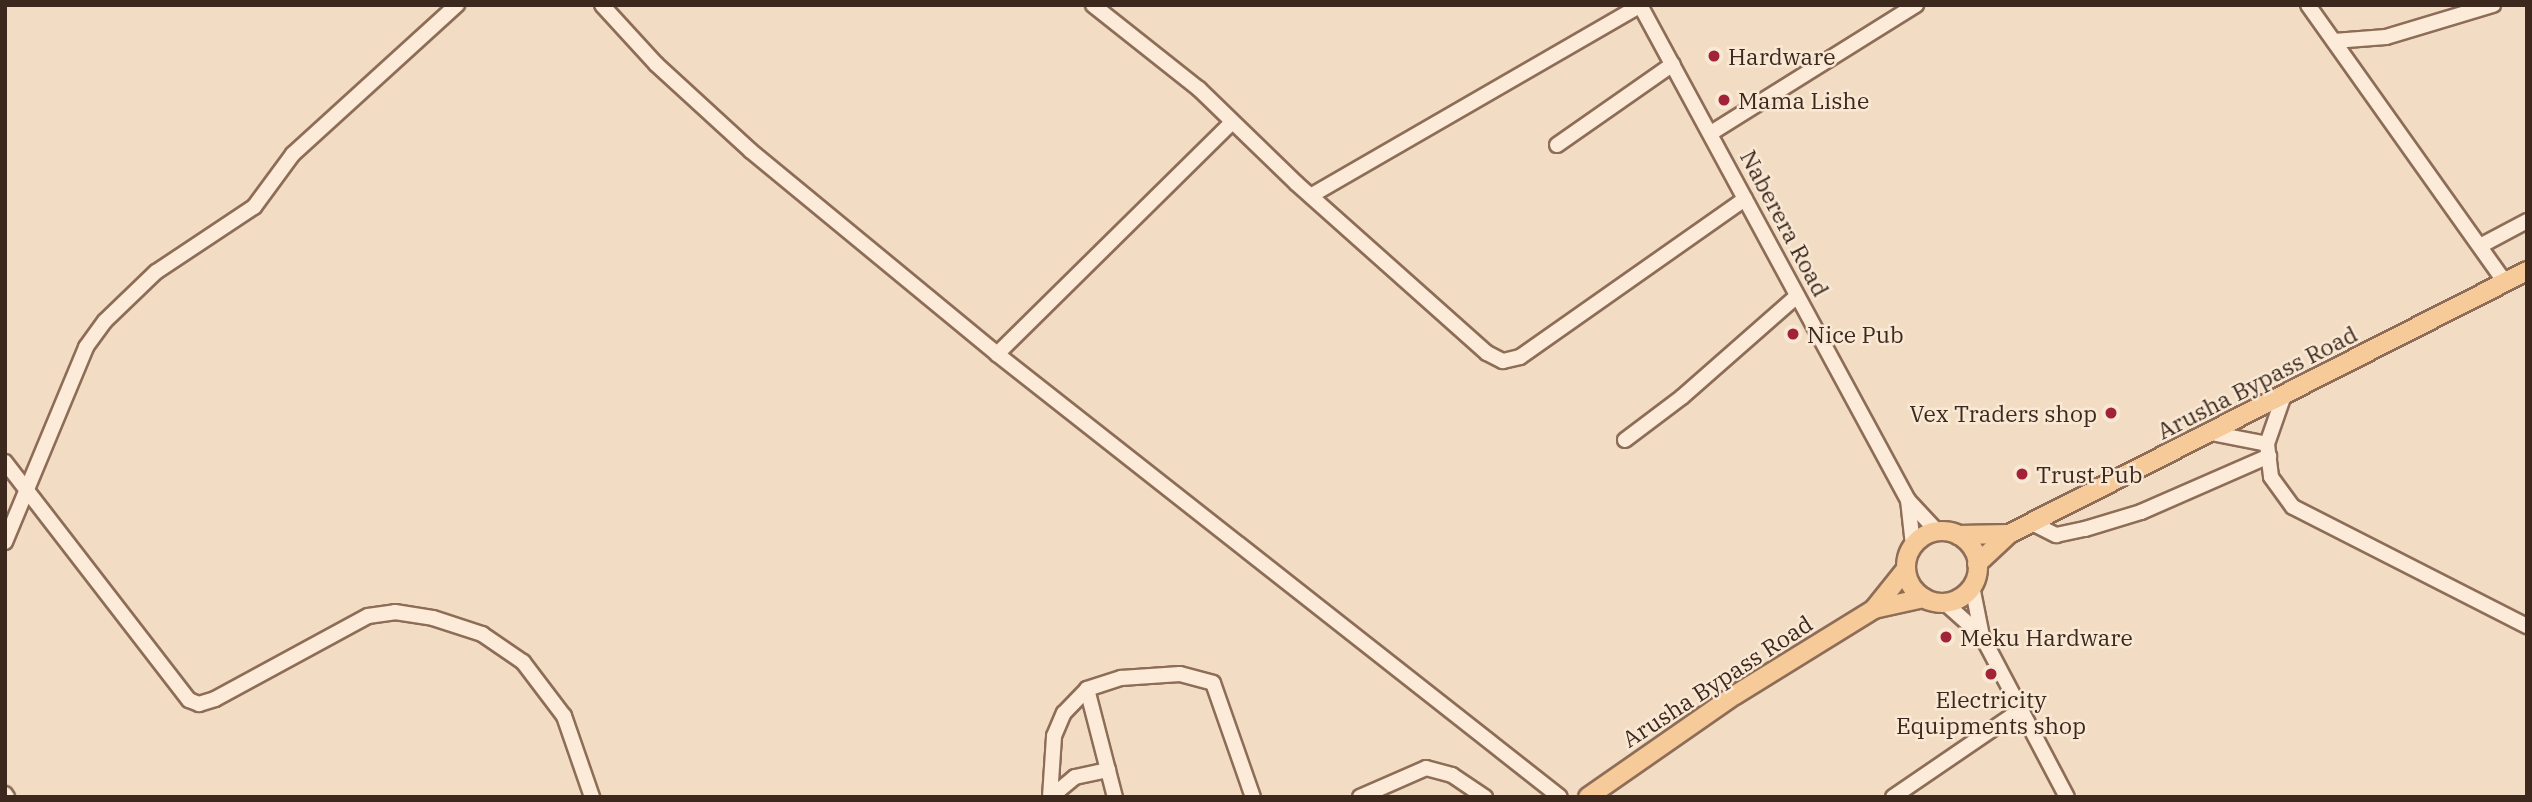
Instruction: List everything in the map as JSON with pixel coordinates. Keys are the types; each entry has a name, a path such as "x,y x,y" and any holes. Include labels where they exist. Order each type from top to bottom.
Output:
{"main road":[{"name":"Arusha Bypass Road","path":"1937,531 1958,535 2009,534 2034,524 2527,271"},
{"path":"1913,545 1937,531"},
{"name":"Arusha Bypass Road","path":"1978,564 2009,534"},
{"path":"1945,603 1972,586 1978,564 1975,552 1958,535"},
{"name":"Arusha Bypass Road","path":"1874,609 1906,569 1913,545"},
{"path":"1906,569 1908,581 1924,598"},
{"name":"Arusha Bypass Road","path":"1588,797 1735,695 1874,609 1924,598 1945,603"}],"street":[{"path":"5,542 86,346 124,299 188,249 254,207 293,154 457,5"},
{"path":"602,5 649,57 751,151 997,354 1560,797"},
{"path":"1093,5 1232,122 1487,353 1503,361 1520,357 1745,199"},
{"path":"1712,133 1916,5"},
{"path":"2308,5 2505,282"},
{"path":"2334,41 2386,37 2493,5"},
{"path":"1311,195 1640,6"},
{"name":"Naberera Road","path":"1640,6 1712,133 1908,500 1937,531"},
{"path":"1557,145 1673,64"},
{"path":"997,354 1232,122"},
{"path":"2480,246 2527,221"},
{"path":"1625,440 1682,397 1797,296"},
{"path":"2283,398 2268,450 2276,487 2301,512 2527,626"},
{"path":"2211,433 2268,450"},
{"path":"2034,524 2056,535 2141,512 2268,450"},
{"path":"5,462 189,700 199,704 215,699 368,616 395,612 433,618 482,634 523,662 564,716 592,797"},
{"name":"Naberera Road","path":"1908,500 1913,545"},
{"path":"1972,586 1982,636 2019,711 2067,797"},
{"path":"1945,603 1982,636"},
{"path":"1050,797 1054,736 1064,713 1087,689 1121,678 1180,674 1210,680 1253,797"},
{"path":"1087,689 1115,797"},
{"path":"1893,797 2019,711"},
{"path":"1360,797 1426,768 1451,775 1485,797"},
{"path":"1050,797 1075,777 1108,770"}],"place":[{"name":"Hardware","path":"1714,56"},
{"name":"Mama Lishe","path":"1724,100"},
{"name":"Nice Pub","path":"1793,334"},
{"name":"Vex Traders shop","path":"2111,413"},
{"name":"Trust Pub","path":"2022,474"},
{"name":"Meku Hardware","path":"1946,637"},
{"name":"Electricity Equipments shop","path":"1991,674"}]}
